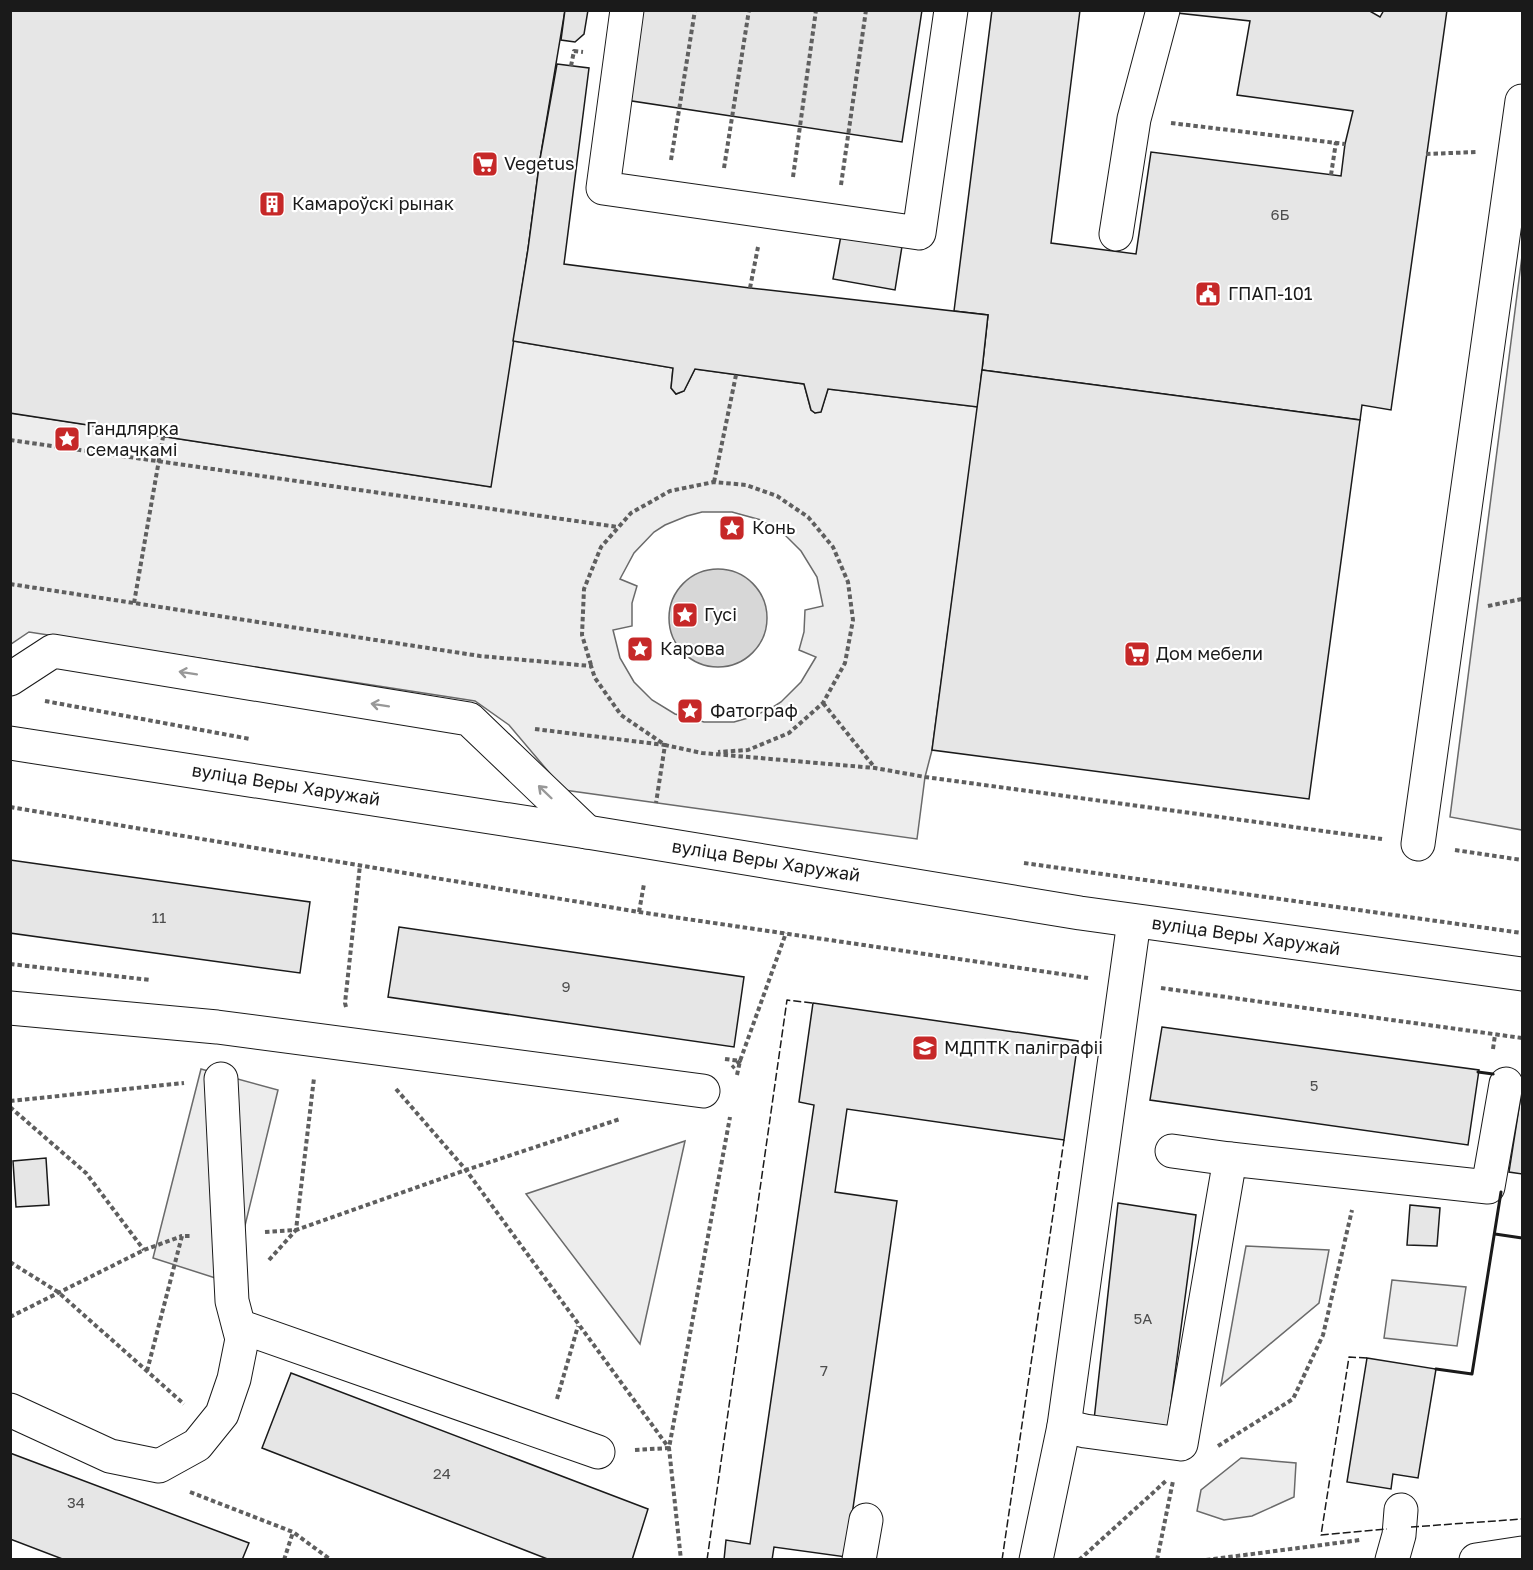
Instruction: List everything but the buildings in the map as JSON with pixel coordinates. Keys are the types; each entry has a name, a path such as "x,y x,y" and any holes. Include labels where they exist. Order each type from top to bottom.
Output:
{"main road":[{"path":"627,10 603,188 919,233 951,10"},
{"path":"1116,234 1134,119 1162,10"},
{"path":"1418,844 1522,101"},
{"path":"10,679 53,651 469,719 587,832"},
{"name":"вуліца Веры Харужай","path":"10,743 587,832 1134,921 1522,974"},
{"path":"1036,1560 1064,1426 1134,921"},
{"path":"10,1008 318,1040 703,1091"},
{"path":"10,1410 110,1456 159,1466 197,1445 222,1414 234,1379 242,1338 236,1314 221,1079"},
{"path":"1172,1151 1488,1187 1506,1084"},
{"path":"1064,1426 1181,1444 1230,1159"},
{"path":"236,1314 598,1452"},
{"path":"859,1560 866,1520"},
{"path":"1476,1560 1522,1553"}],"path":[{"path":"666,197 695,10"},
{"path":"719,204 749,10"},
{"path":"788,214 816,10"},
{"path":"1134,119 1345,144"},
{"path":"1332,175 1336,142"},
{"path":"1426,154 1516,150"},
{"path":"714,482 736,375"},
{"path":"134,603 163,437"},
{"path":"10,440 619,527"},
{"path":"664,745 621,715 595,678 582,635 584,589 601,547 631,513 670,491 714,482 746,485 777,496 808,518 833,547 848,582 853,620 845,663 823,703 789,733 748,750 702,753"},
{"path":"10,585 480,656 591,666"},
{"path":"823,703 875,768"},
{"path":"531,728 664,745 702,753 875,768 925,777 1522,860"},
{"path":"656,803 664,745"},
{"path":"10,807 639,912 1126,984 1522,1038"},
{"path":"1016,862 1522,933"},
{"path":"360,865 345,1003 359,1046 466,1170 669,1448"},
{"path":"639,912 644,884"},
{"path":"735,1085 740,1061 786,933"},
{"path":"1493,1054 1495,1035"},
{"path":"236,1314 296,1230 318,1040"},
{"path":"10,1101 221,1079"},
{"path":"10,1107 86,1173 144,1250"},
{"path":"681,1560 669,1448 731,1108"},
{"path":"1214,1448 1293,1399 1323,1335 1361,1172"},
{"path":"10,1317 144,1250 183,1236"},
{"path":"10,1262 58,1292 189,1408"},
{"path":"547,1434 579,1325"},
{"path":"598,1452 669,1448"},
{"path":"1079,1560 1174,1473 1157,1560"},
{"path":"284,1560 293,1532"},
{"path":"1206,1560 1397,1535"}],"shaded area":[{"path":"1522,256 1522,830 1450,817"},
{"path":"513,341 673,368 671,388 676,394 684,391 695,369 804,384 811,410 815,413 821,411 828,389 978,407 932,750 925,777 917,839 564,790 509,725 475,701 29,632 11,644 11,413 490,487","holes":["702,512 732,512 761,520 784,534 801,551 817,577 823,606 805,610 804,632 799,650 816,657 801,682 781,702 770,709 734,722 704,722 675,714 652,700 634,682 620,658 613,630 632,626 632,603 637,586 620,579 634,553 654,532 665,525"]},
{"path":"718,569 737,573 753,583 763,599 767,618 763,637 753,653 737,663 718,667 699,663 683,653 673,637 669,618 673,599 683,583 699,573"},
{"path":"201,1069 278,1090 231,1283 153,1258"},
{"path":"685,1141 640,1344 526,1194"},
{"path":"1246,1246 1329,1250 1319,1303 1221,1385"},
{"path":"1392,1280 1466,1287 1457,1346 1384,1338"},
{"path":"1241,1458 1296,1463 1294,1497 1252,1516 1224,1520 1197,1511 1201,1490"}],"fence":[{"path":"707,1560 787,1000 813,1003"},
{"path":"1002,1560 1064,1140"},
{"path":"1367,1358 1349,1357 1321,1535 1387,1529"},
{"path":"1411,1527 1522,1519"}],"wall":[{"path":"1478,1072 1493,1074"},
{"path":"1436,1369 1472,1374 1501,1192"},
{"path":"1495,1234 1522,1238"}],"place":[{"name":"Vegetus","path":"485,164"},
{"name":"Камароўскі рынак","path":"272,204"},
{"name":"ГПАП-101","path":"1208,294"},
{"name":"Гандлярка семачкамі","path":"67,439"},
{"name":"Конь","path":"732,528"},
{"name":"Гусі","path":"685,615"},
{"name":"Карова","path":"640,649"},
{"name":"Дом мебели","path":"1137,654"},
{"name":"Фатограф","path":"690,711"},
{"name":"МДПТК паліграфіі","path":"925,1048"}]}
